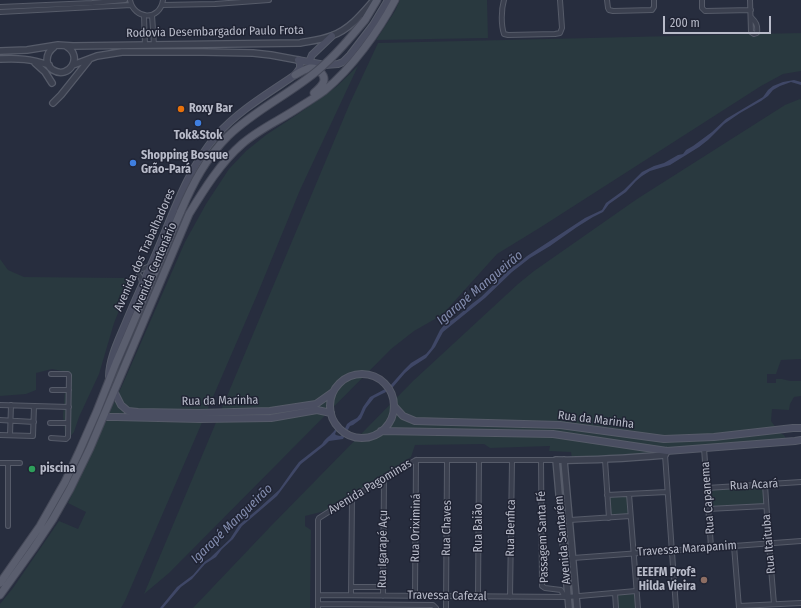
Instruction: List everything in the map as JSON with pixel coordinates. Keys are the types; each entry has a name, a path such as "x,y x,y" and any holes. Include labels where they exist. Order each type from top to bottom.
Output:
{"main road":[{"name":"Avenida Centenário","path":"0,583 40,526 65,482 86,438 116,363 191,188 208,160 228,137 251,117 316,71 345,44 365,20 376,0"},
{"name":"Rodovia Desembargador Paulo Frota","path":"298,60 325,65 343,62 350,56 373,25 388,0"},
{"name":"Avenida Centenário","path":"0,595 26,560 53,519 77,475 90,448 189,214 201,194 212,178 242,144 262,129 298,108 324,90 350,66 370,40 395,0"},
{"path":"309,62 312,55 332,36"},
{"path":"295,75 300,68 300,63 298,60"},
{"path":"295,75 304,70 313,68 320,72 324,79 317,91 298,108"},
{"name":"Avenida dos Trabalhadores","path":"109,382 109,373 114,352 142,284 178,201 204,152 216,136 246,108 295,75"},
{"path":"363,374 375,377 382,382 391,393 394,406 393,413 386,426 375,435 362,438 354,437 342,431 333,420 330,406 333,392 337,386 348,377 363,374"},
{"name":"Rua da Marinha","path":"114,391 121,405 128,411 199,413 270,411 316,404 333,392"},
{"name":"Rua da Marinha","path":"394,406 403,416 415,421 560,425 664,439 714,437 801,428"},
{"name":"Rua da Marinha","path":"103,417 200,419 271,418 317,410 331,413"},
{"path":"801,428 801,439"},
{"name":"Rua da Marinha","path":"381,431 553,434 666,453 704,448 795,441 801,439"}],"street":[{"path":"40,0 40,6"},
{"path":"0,12 66,7 92,2 125,0"},
{"path":"130,0 131,6 136,13 144,16 152,15 156,12 162,2 269,0"},
{"name":"Rodovia Desembargador Paulo Frota","path":"65,46 300,43 320,40 332,36 350,25 376,0"},
{"path":"504,0 502,10 504,33 506,35 560,33 562,28 560,0"},
{"path":"607,0 609,10 613,11 652,10 654,7 654,0"},
{"path":"702,0 702,8 705,11 750,10"},
{"path":"750,0 751,17"},
{"path":"0,7 131,6"},
{"path":"152,15 154,45"},
{"path":"144,16 145,45"},
{"path":"172,52 175,49 183,49 181,44"},
{"path":"0,51 27,50 55,46 62,45 71,50 74,56 73,65 66,71 59,72 52,70 47,62 48,54 55,46"},
{"name":"Rodovia Desembargador Paulo Frota","path":"73,65 104,54 122,52 253,53 298,60"},
{"path":"0,59 19,58 49,65"},
{"path":"53,104 89,59"},
{"path":"32,60 45,72 52,82"},
{"path":"142,284 139,273 150,266"},
{"path":"50,374 69,374 68,438 51,438"},
{"path":"52,390 69,390"},
{"path":"0,405 69,407"},
{"path":"10,435 11,405"},
{"path":"0,435 33,436 34,406"},
{"path":"0,420 34,422"},
{"path":"50,423 68,423"},
{"name":"Rua Capanema","path":"704,448 711,547"},
{"path":"666,453 667,492 676,608"},
{"name":"Rua da Marinha","path":"416,460 604,460 666,453"},
{"name":"Avenida Pagominas","path":"318,606 318,520 322,516 416,460"},
{"name":"Rua Oriximiná","path":"415,596 416,460"},
{"name":"Rua Chaves","path":"446,608 447,460"},
{"name":"Rua Baião","path":"478,597 479,460"},
{"name":"Rua Benfica","path":"510,597 512,460"},
{"name":"Passagem Santa Fé","path":"541,460 542,586 545,588 561,590 567,597"},
{"name":"Avenida Santarém","path":"556,460 569,608"},
{"name":"Avenida Santarém","path":"564,460 577,608"},
{"path":"604,460 609,518"},
{"path":"0,463 20,463"},
{"path":"8,463 8,526"},
{"path":"557,473 560,471 566,473"},
{"name":"Rua Igarapé Açu","path":"383,596 384,479"},
{"name":"Rua Acará","path":"707,488 801,482"},
{"name":"Rua Itaituba","path":"765,485 774,604"},
{"path":"607,495 667,492"},
{"path":"629,494 638,608"},
{"path":"351,595 352,498"},
{"path":"708,509 766,506"},
{"path":"570,520 630,516"},
{"name":"Travessa Marapanim","path":"573,558 801,541"},
{"path":"734,546 739,607 801,602"},
{"path":"351,587 383,587"},
{"name":"Travessa Cafezal","path":"318,595 567,597 636,592"},
{"path":"615,593 616,608"},
{"name":"Travessa Cafezal","path":"318,606 434,605 436,607"}],"shaded area":[{"path":"400,0 487,0 488,38 376,40 395,11"},
{"path":"801,33 801,71 783,74 761,86 497,254 442,315 414,331 391,349 169,573 144,594 350,103 378,43"},
{"path":"358,66 300,190 257,295 121,608 0,608 0,604 13,588 59,521 78,529 86,512 68,503 125,379 185,242 206,204 229,169 246,151 266,135 336,87"},
{"path":"800,99 801,359 781,360 776,374 767,374 767,383 776,383 776,379 801,381 801,396 794,397 790,404 789,410 772,409 771,421 780,433 784,435 788,442 665,453 572,459 571,452 549,451 550,446 490,448 484,444 415,445 411,457 325,511 305,516 305,526 311,530 310,608 193,608 413,381 518,284 534,271 637,199 785,105"},
{"path":"0,259 8,270 24,277 124,278 130,283 114,323 99,374 79,417 74,432 68,439 65,433 63,416 67,372 52,369 36,373 36,390 26,394 0,396"},
{"path":"765,485 766,506 708,509 707,488"},
{"path":"629,494 630,516 609,518 607,495"},
{"path":"636,591 638,608 616,608 615,593"}],"water":[{"path":"794,80 801,82 801,85 791,82 773,90 761,101 724,124 699,147 670,165 650,171 642,176 626,192 609,204 603,212 577,227 530,258 512,272 485,298 443,332 435,347 426,358 405,373 393,387 374,398 366,408 361,419 350,426 343,439 329,441 301,464 277,496 242,526 233,539 216,557 205,564 192,579 181,587 163,608 160,608 177,587 193,575 204,562 230,539 239,525 279,490 299,462 322,444 337,426 335,434 340,436 342,435 347,424 357,418 370,397 389,387 411,363 426,354 444,325 481,297 511,268 585,218 602,210 606,203 624,190 642,172 683,154 686,150 712,132 726,119 763,97 773,86"}],"place":[{"name":"Roxy Bar","path":"181,109"},
{"name":"Tok&Stok","path":"198,123"},
{"name":"Shopping Bosque Grão-Pará","path":"133,163"},
{"name":"piscina","path":"32,469"},
{"name":"EEEFM Profª Hilda Vieira","path":"704,580"}],"water label":[{"name":"Igarapé Mangueirão","path":"480,288"},
{"name":"Igarapé Mangueirão","path":"232,524"}]}
